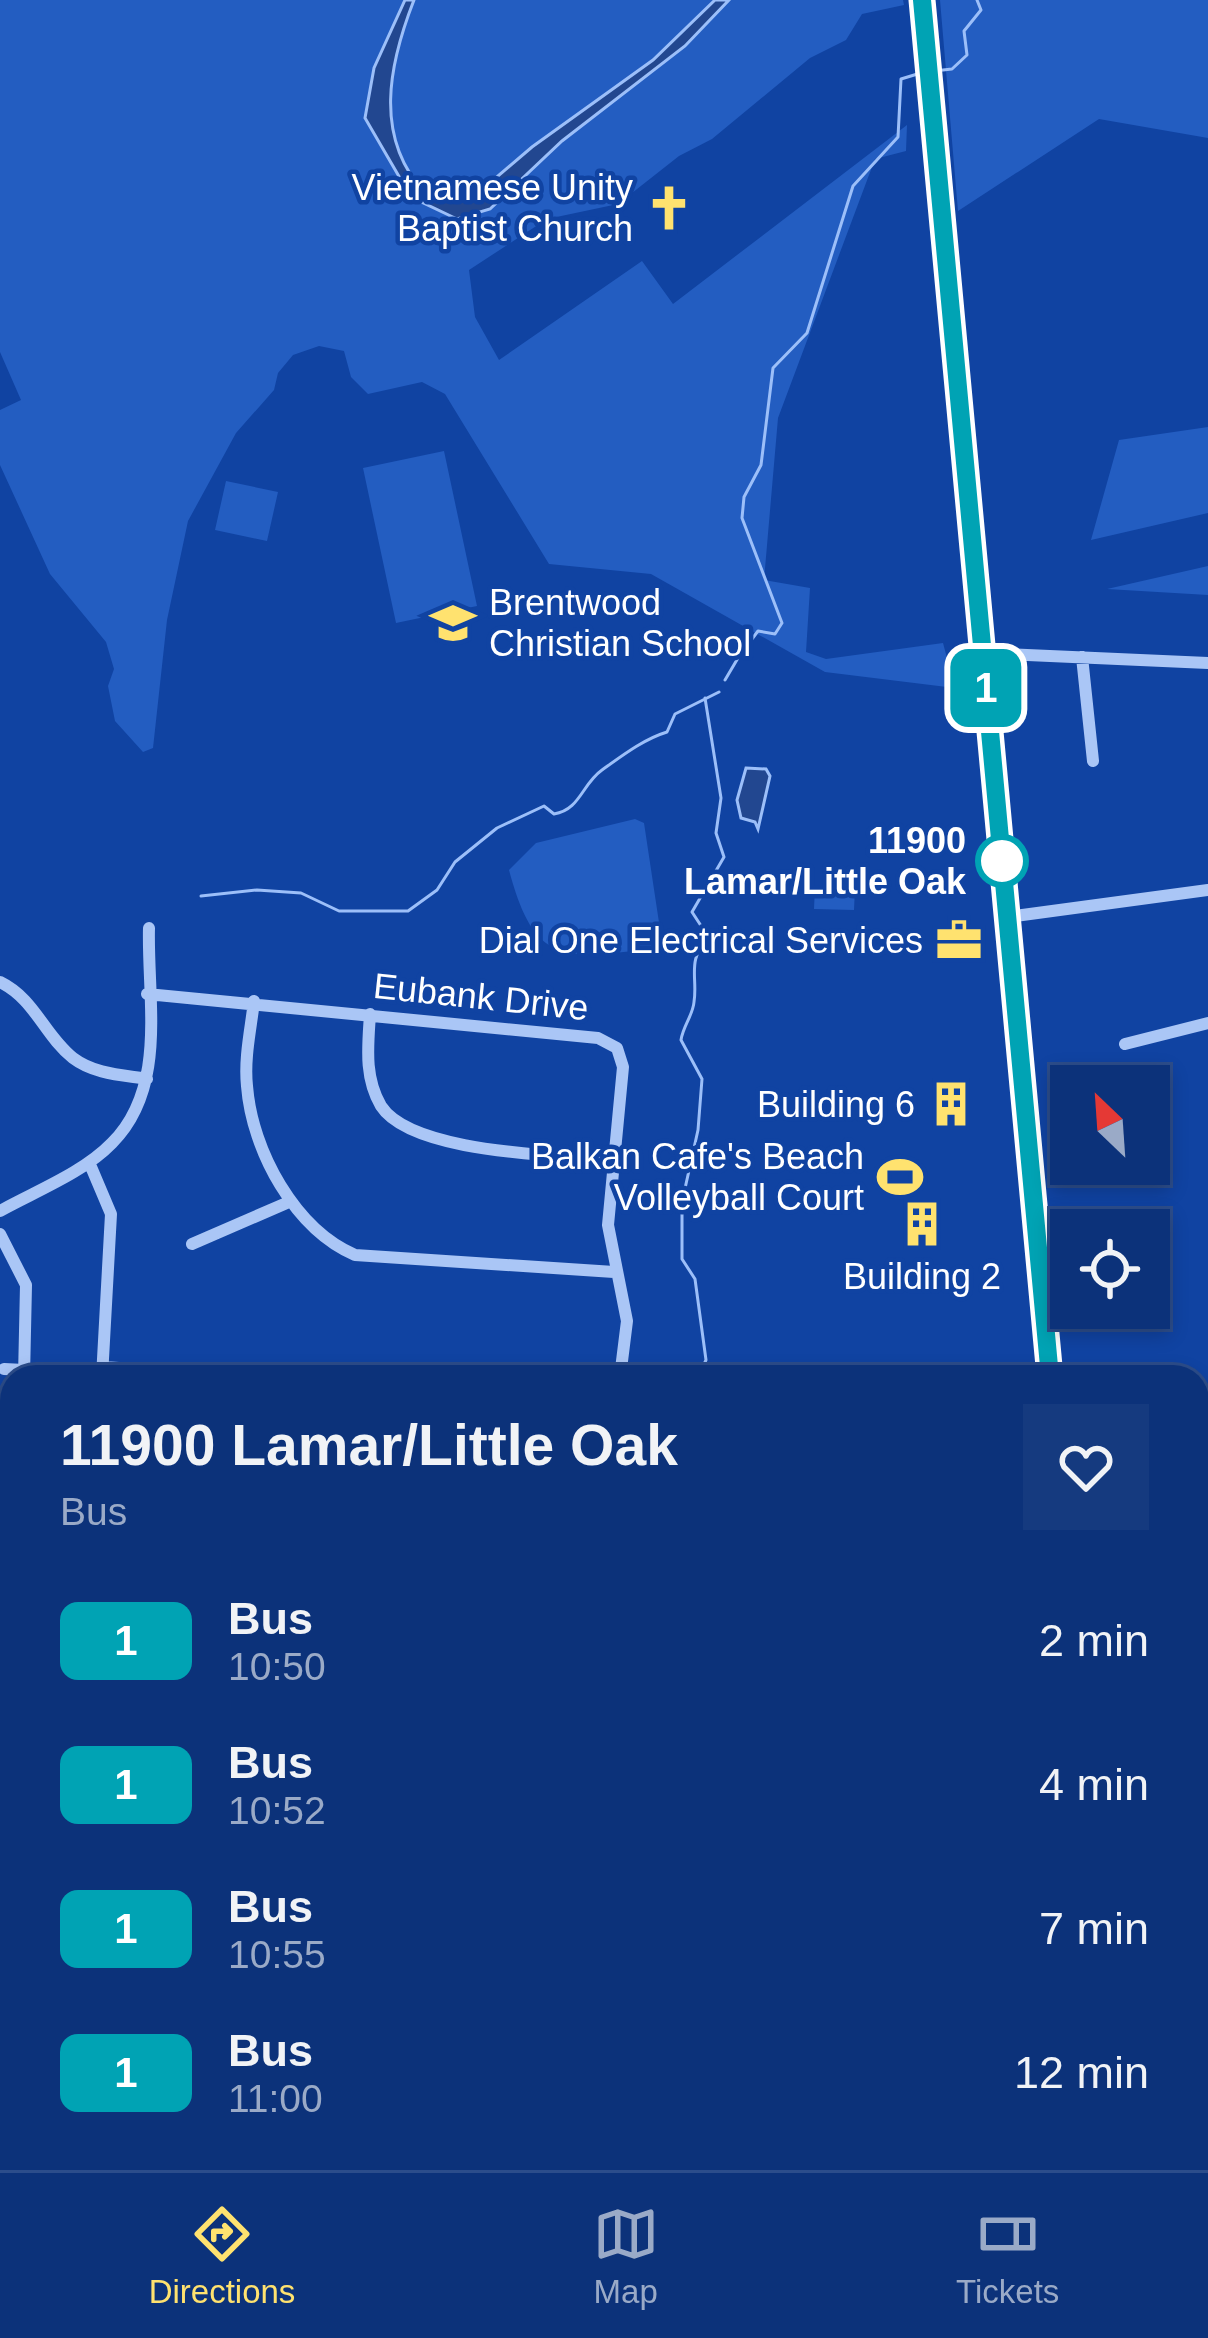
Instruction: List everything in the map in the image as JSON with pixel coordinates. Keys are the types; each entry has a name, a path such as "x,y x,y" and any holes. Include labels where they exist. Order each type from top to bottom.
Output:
{"main road":[{"path":"922,0 1049,1365"}],"street":[{"path":"983,653 1208,663"},
{"path":"1082,657 1093,761"},
{"path":"1008,917 1208,890"},
{"path":"0,1211 89,1162 125,1128 147,1079 149,928"},
{"path":"0,982 31,1004 75,1059 105,1072 147,1079"},
{"name":"Eubank Drive","path":"147,994 254,1001 598,1038 612,1044 623,1067 608,1225 627,1321 622,1365"},
{"path":"254,1001 249,1101 289,1202 320,1237 355,1255 614,1273"},
{"path":"370,1014 372,1084 380,1105 401,1125 429,1138 615,1161"},
{"path":"1125,1044 1208,1023"},
{"path":"89,1162 111,1214 103,1365"},
{"path":"192,1244 289,1202"},
{"path":"0,1234 26,1285 24,1365"}],"shaded area":[{"path":"0,0 903,0 904,5 862,14 846,40 810,58 712,139 679,156 618,204 547,219 469,270 475,317 499,360 642,261 673,304 907,125 906,151 875,159 778,418 764,580 810,588 806,652 826,659 943,643 955,688 825,672 651,574 549,564 445,394 422,382 368,394 351,377 344,351 319,346 293,355 278,373 274,390 236,433 188,521 167,620 153,748 143,752 115,721 108,686 114,669 106,642 50,574 0,465 0,410 21,400 0,352"},
{"path":"405,0 414,0 398,49 391,100 398,148 425,193 471,199 532,147 653,60 715,0 729,0 685,46 562,141 490,209 457,219 411,197 365,118 374,68"},
{"path":"940,0 1208,0 1208,138 1099,119 958,211"},
{"path":"1208,427 1208,513 1091,540 1119,440"},
{"path":"444,451 477,606 396,623 363,468"},
{"path":"226,481 278,492 267,541 215,530"},
{"path":"1208,566 1208,595 1107,589"},
{"path":"746,768 766,769 770,776 758,829 755,822 741,818 737,800"},
{"path":"635,819 644,823 663,949 580,954 545,942 520,904 509,870 536,843"},
{"path":"815,886 855,888 854,910 814,909"}],"waterway":[{"path":"934,71 952,69 967,55 964,31 981,10 977,0"},
{"path":"746,647 758,631 775,634 782,623 742,518 744,497 761,465 773,368 807,333 853,186 898,137 901,79 924,72"},
{"path":"725,680 738,658"},
{"path":"201,896 257,890 301,893 339,911 408,911 437,890 455,862 497,828 544,806 554,814 563,812 602,770 667,732 675,714 719,692"},
{"path":"704,1365 695,1279 682,1259 682,1202 698,1130 702,1079 681,1040 693,1007 695,961 709,938 692,912 724,857 716,833 721,798 705,698"}],"bus line":[{"name":"1","path":"922,0 1049,1365"}],"place":[{"name":"Vietnamese Unity Baptist Church","path":"669,208"},
{"name":"Brentwood Christian School","path":"453,623"},
{"name":"11900 Lamar/Little Oak","path":"1002,861"},
{"name":"Dial One Electrical Services","path":"959,940"},
{"name":"Building 6","path":"951,1104"},
{"name":"Balkan Cafe's Beach Volleyball Court","path":"900,1177"},
{"name":"Building 2","path":"922,1224"}]}
